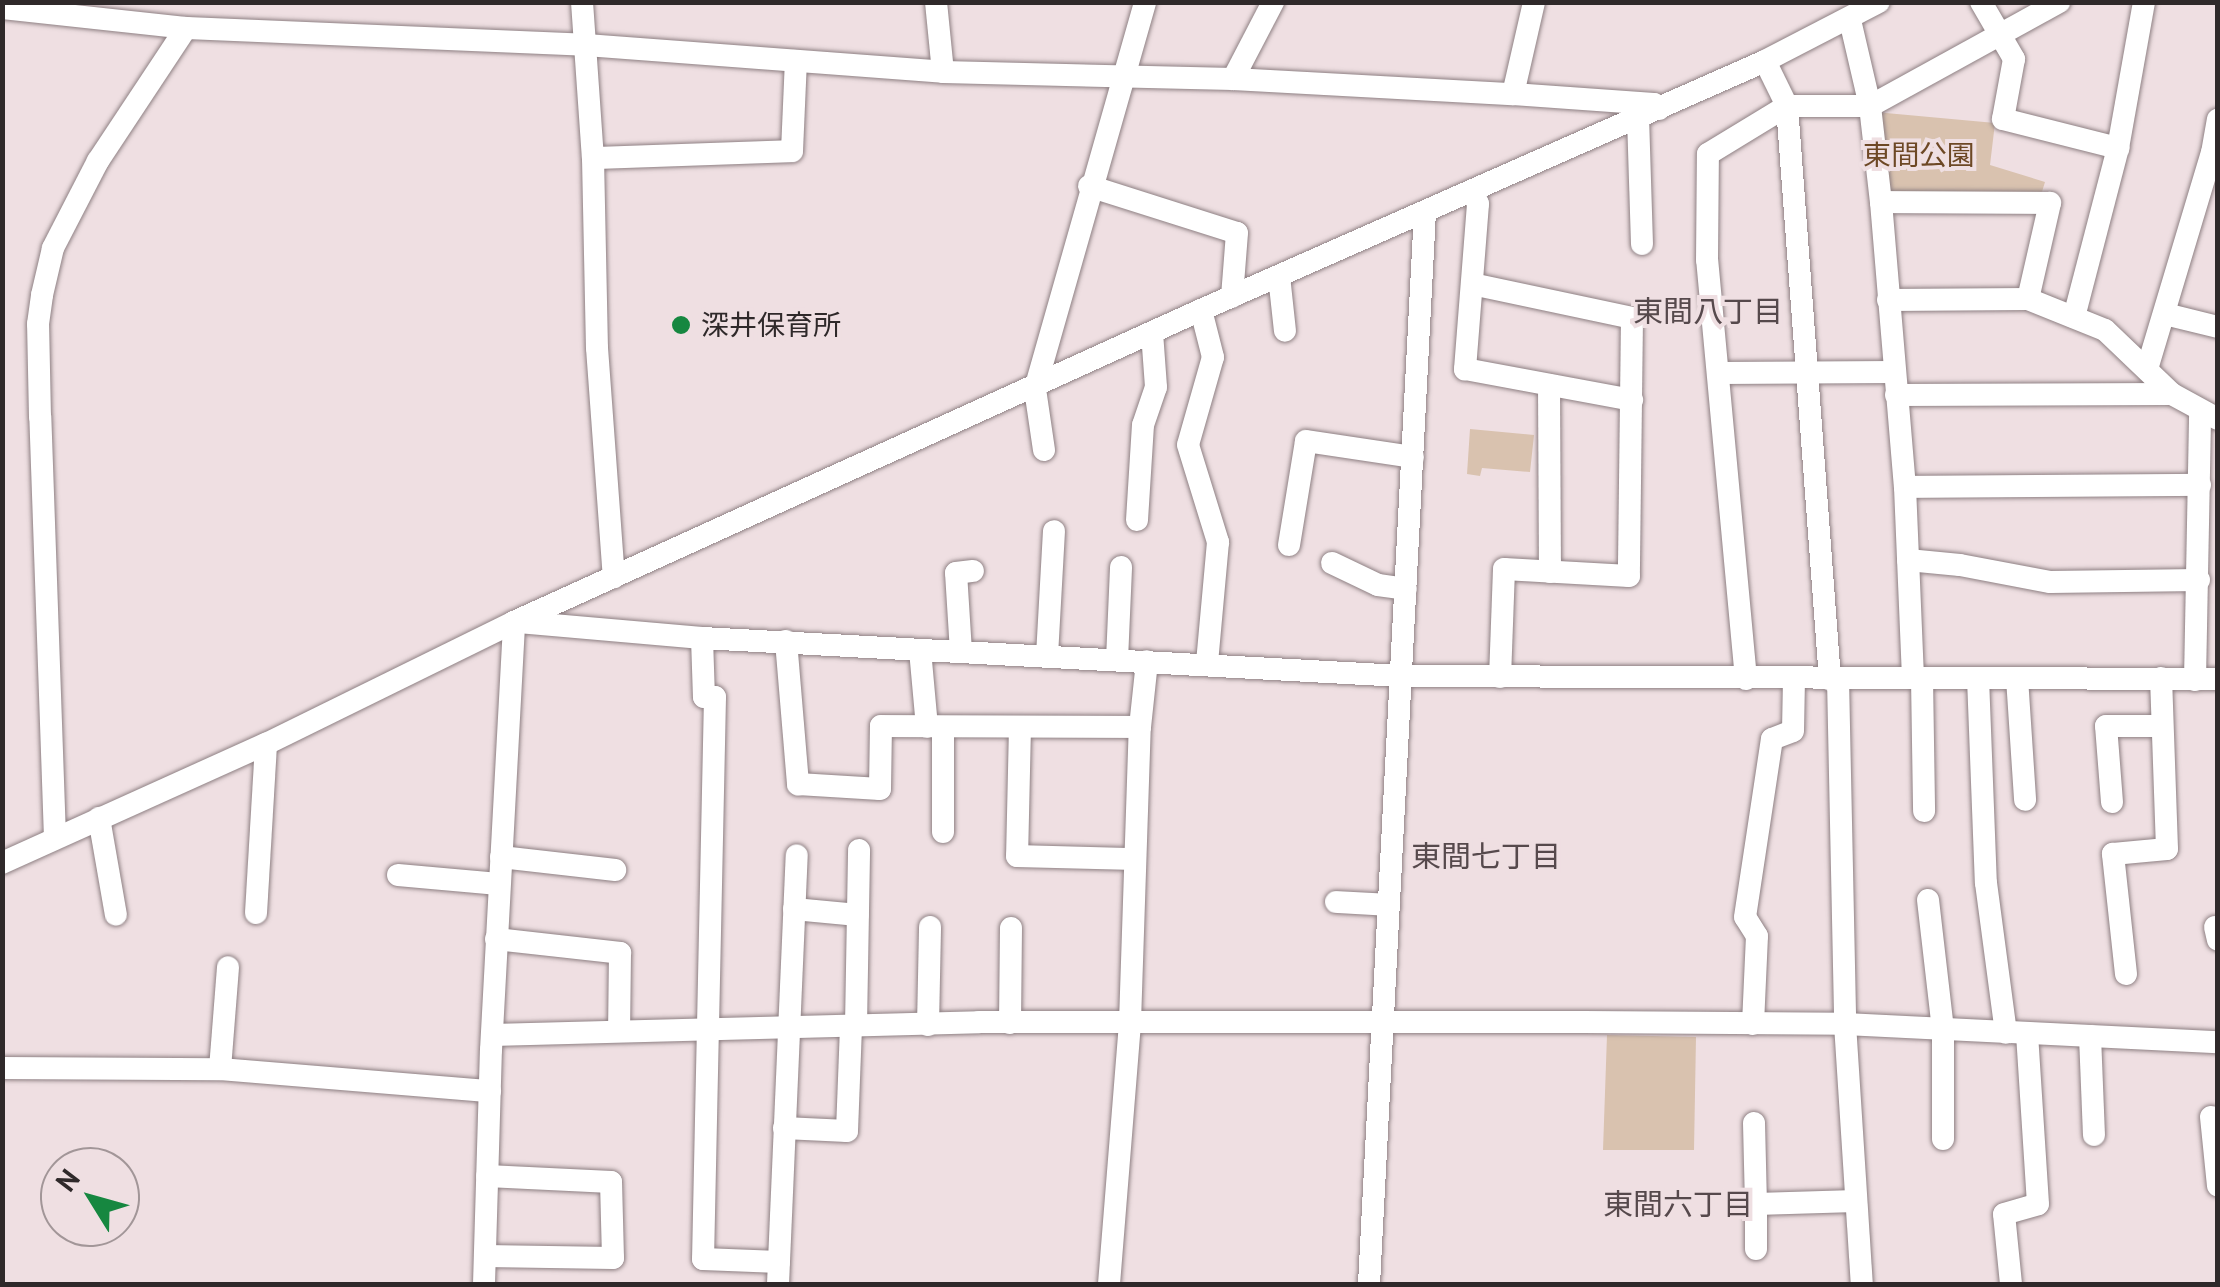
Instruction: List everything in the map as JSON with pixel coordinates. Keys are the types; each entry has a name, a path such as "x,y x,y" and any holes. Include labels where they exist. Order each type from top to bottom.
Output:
{"street":[{"path":"582,2 593,158 597,348 614,577"},
{"path":"936,2 943,72"},
{"path":"1044,450 1035,389 1089,186 1145,2"},
{"path":"1234,79 1273,2"},
{"path":"1513,94 1534,2"},
{"path":"2,864 266,744 514,622 1035,389 1201,310 1765,62 1879,2"},
{"path":"1981,2 2014,59 2003,119 2118,148"},
{"path":"1746,679 1707,260 1708,154 1787,106 1870,106 2060,2"},
{"path":"2074,318 2118,148 2144,2"},
{"path":"2,8 66,9 186,28 586,46 943,72 1234,79 1654,104 1649,113 1642,244"},
{"path":"1850,20 1870,106 1881,202 1905,487 1924,811"},
{"path":"55,838 40,398 42,296 53,248 98,160 186,28"},
{"path":"593,158 792,152 796,62"},
{"path":"1765,62 1787,106 1834,679 1845,1024 1862,1284"},
{"path":"2147,369 2215,154 2218,120"},
{"path":"1089,186 1238,233 1232,297"},
{"path":"1473,192 1478,204 1465,370 1632,400"},
{"path":"1881,202 2050,202 2028,298"},
{"path":"1369,1284 1425,213"},
{"path":"1279,276 1285,331"},
{"path":"1472,284 1632,318 1630,576 1504,569 1500,677"},
{"path":"514,622 702,638 1207,662 1402,676 2206,680 2199,580 2200,485 2209,415 2172,394 2105,330 2028,298 1888,300"},
{"path":"1201,310 1213,356 1188,445 1218,542 1207,662"},
{"path":"2165,314 2218,327"},
{"path":"1137,520 1143,425 1156,387 1152,333"},
{"path":"1720,373 1807,373 1895,384 2172,394"},
{"path":"1549,384 1550,572"},
{"path":"1289,545 1306,441 1413,457"},
{"path":"1905,487 2200,485"},
{"path":"1047,656 1054,530"},
{"path":"1908,560 1960,565 2050,582 2199,580"},
{"path":"1332,563 1378,585 1406,589"},
{"path":"1116,660 1121,567"},
{"path":"962,652 956,573 973,571"},
{"path":"484,1284 496,939 514,622"},
{"path":"702,638 704,696 715,697 702,1259 778,1273 797,855"},
{"path":"786,641 798,784 880,789 880,726 1140,727"},
{"path":"920,650 935,726 943,832"},
{"path":"1109,1284 1130,1022 1140,727 1147,661"},
{"path":"1978,678 1986,883 2016,1033 2038,1204 2004,1214 2011,1284"},
{"path":"2017,678 2025,800"},
{"path":"2126,974 2113,854 2167,850 2161,678"},
{"path":"1754,1024 1757,936 1745,917 1772,740 1792,731 1794,680"},
{"path":"2112,802 2106,726 2162,726"},
{"path":"1020,727 1017,856 1136,859"},
{"path":"256,913 266,744"},
{"path":"100,818 116,915"},
{"path":"784,1128 847,1132 860,850"},
{"path":"500,858 615,870"},
{"path":"398,875 499,884"},
{"path":"1928,900 1943,1030 1944,1139"},
{"path":"1336,902 1389,905"},
{"path":"794,909 858,914"},
{"path":"928,1025 930,927"},
{"path":"1010,1024 1011,928"},
{"path":"496,939 620,953 619,1031"},
{"path":"220,1068 228,967"},
{"path":"492,1035 1130,1022 1383,1022 1845,1024 2218,1042"},
{"path":"2090,1036 2094,1134"},
{"path":"2,1068 220,1068 490,1091"},
{"path":"2211,1118 2218,1186"},
{"path":"1754,1123 1756,1249"},
{"path":"485,1256 613,1258 612,1182 488,1176"},
{"path":"1756,1204 1856,1201"}],"green space":[{"name":"東間公園","path":"1875,112 1995,123 1990,165 2045,182 2041,195 1884,194"},
{"path":"1470,429 1534,435 1530,472 1482,468 1480,476 1467,474"},
{"path":"1607,1035 1696,1037 1694,1150 1603,1150"}],"place":[{"name":"深井保育所","path":"681,325"}],"district":[{"name":"東間八丁目","path":"1708,311"},
{"name":"東間七丁目","path":"1486,856"},
{"name":"東間六丁目","path":"1678,1204"}]}
